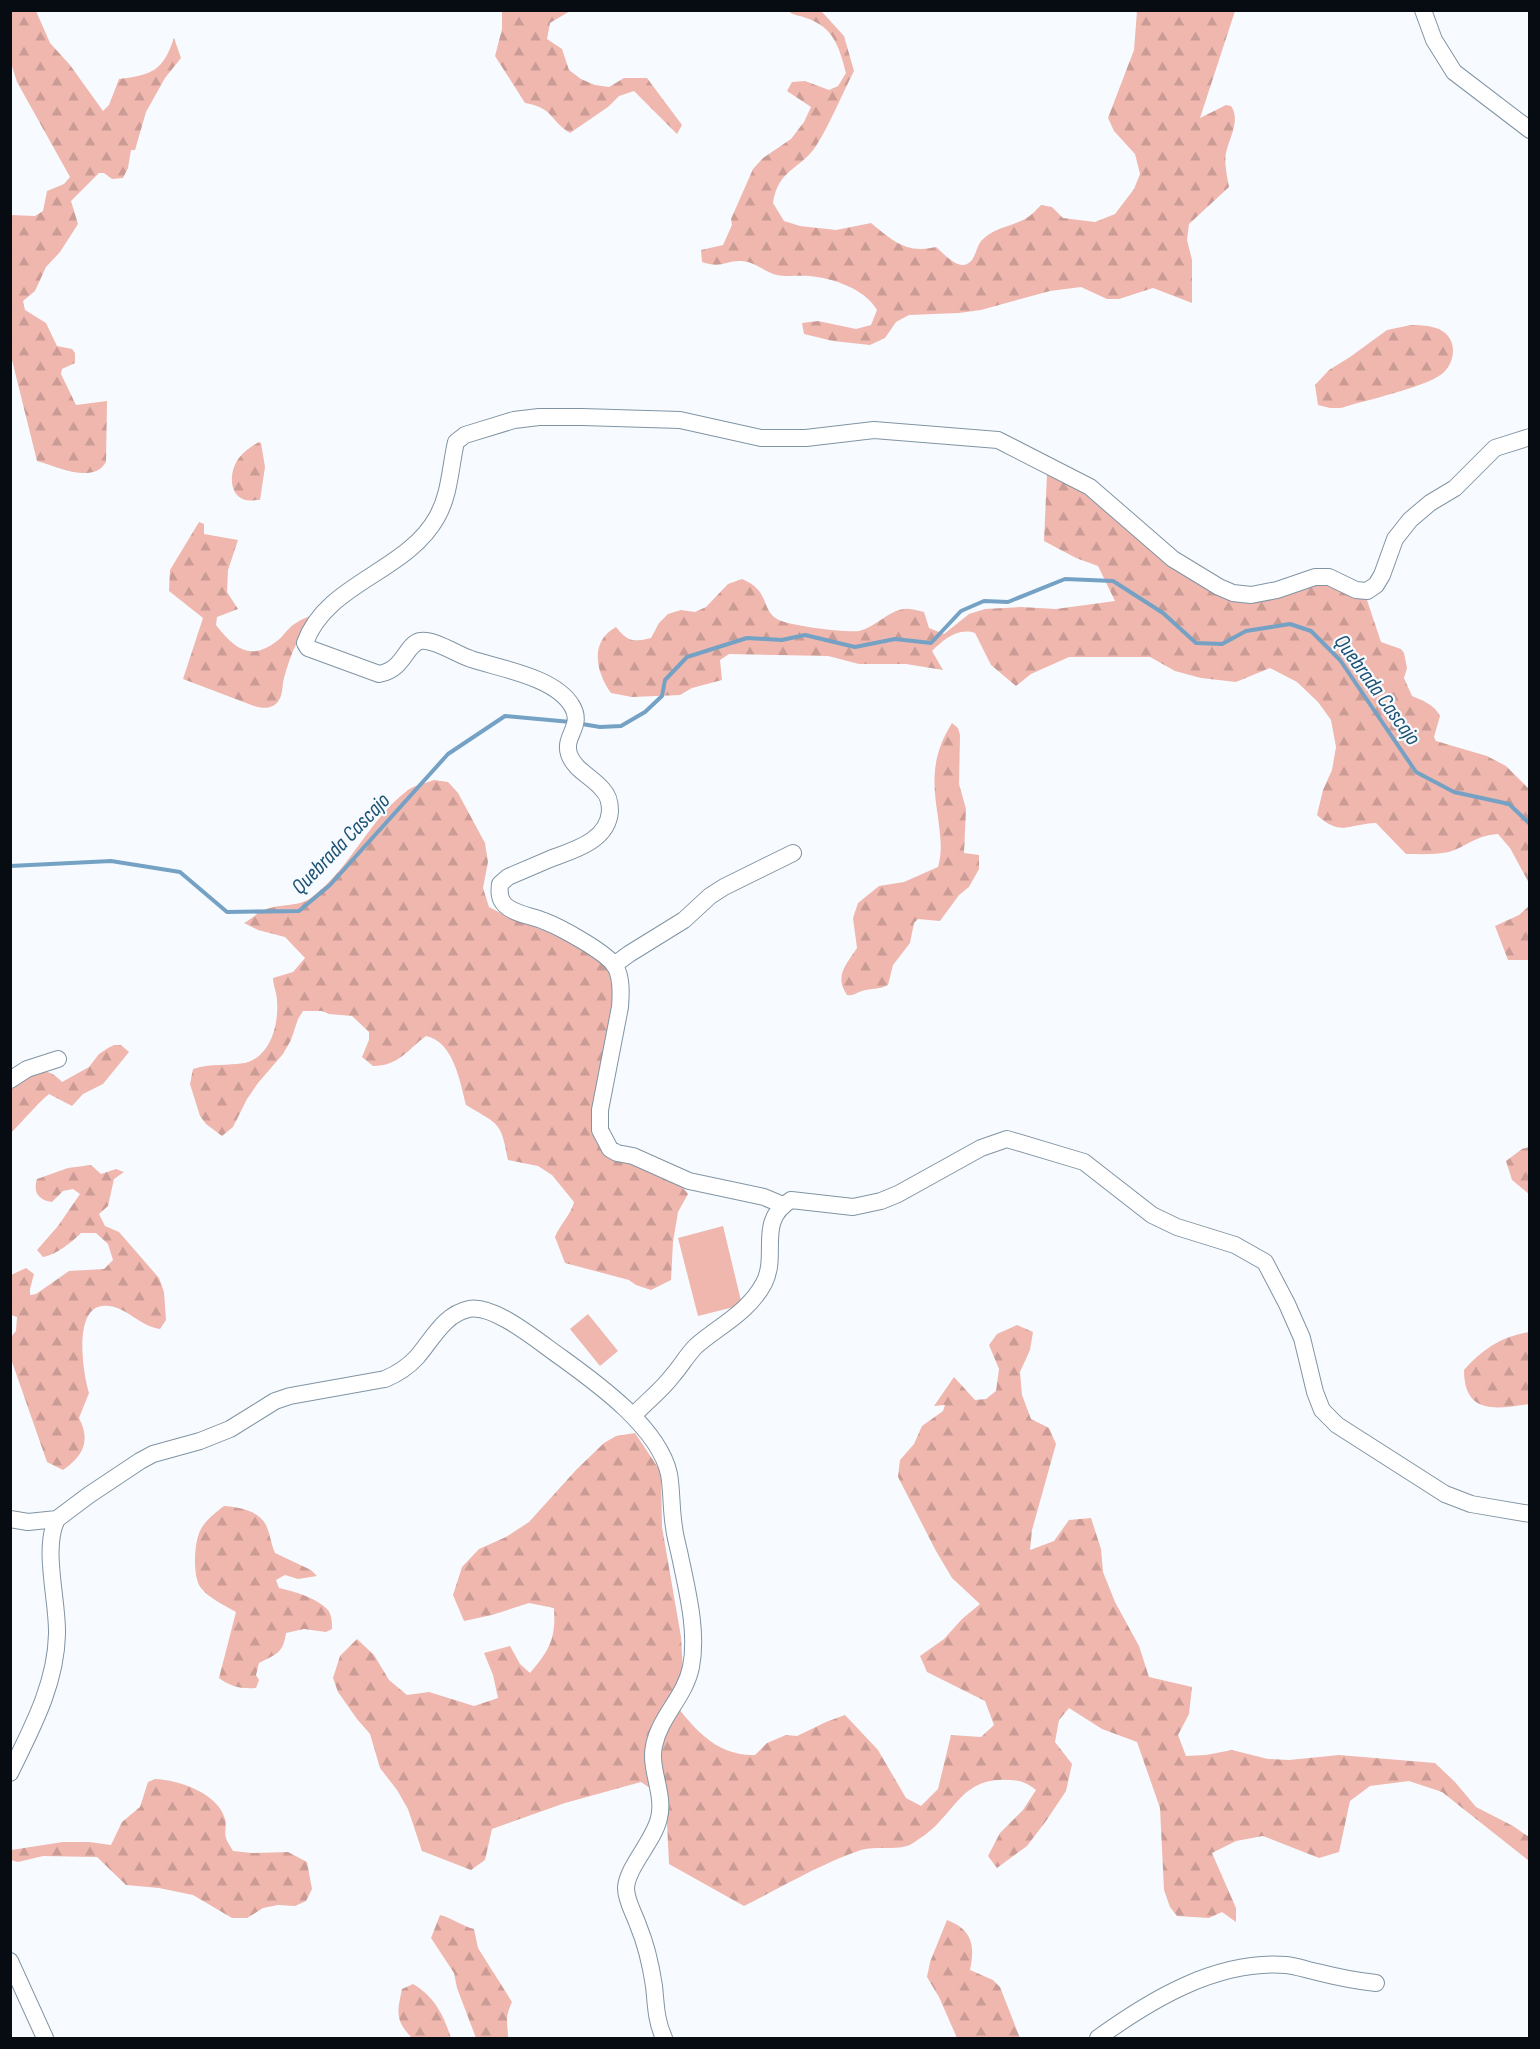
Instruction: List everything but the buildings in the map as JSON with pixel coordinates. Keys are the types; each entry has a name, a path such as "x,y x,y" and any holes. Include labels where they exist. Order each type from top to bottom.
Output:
{"street":[{"path":"1424,10 1434,40 1454,72 1530,130"},
{"path":"783,1205 764,1197 689,1181 633,1156 617,1153 607,1144 600,1130 600,1110 620,1007 621,990 615,965 568,933 547,922 510,909 499,895 500,884 508,877 579,848 602,832 609,820 610,809 604,790 580,770 568,753 568,744 577,720 571,704 555,689 526,674 470,659 429,642 421,641 415,644 397,667 390,672 379,674 308,648 305,643 313,625 328,609 419,540 436,519 447,495 456,442 465,435 514,420 539,417 680,420 760,438 806,438 874,430 998,440 1090,487 1166,553 1219,588 1233,593 1251,595 1277,590 1315,577 1329,577 1356,590 1366,591 1376,585 1395,539 1410,520 1430,503 1455,488 1495,448 1530,437"},
{"path":"615,965 628,954 684,920 710,896 724,887 793,853"},
{"path":"10,1080 27,1069 58,1059"},
{"path":"634,1414 661,1389 695,1347 741,1311 764,1284 769,1269 770,1230 774,1218 783,1205 791,1200 853,1207 881,1201 981,1148 1007,1139 1084,1162 1152,1215 1177,1227 1235,1245 1266,1262 1302,1338 1306,1362 1318,1400 1323,1410 1337,1425 1445,1494 1471,1504 1530,1514"},
{"path":"10,1773 51,1681 57,1632 52,1536 57,1519 140,1461 153,1454 200,1441 230,1429 275,1401 311,1390 385,1379 397,1374 416,1357 450,1316 458,1311 472,1308 483,1309 504,1319 570,1364 634,1414 660,1450 669,1474 674,1527 685,1578 692,1628 693,1652 689,1675 683,1691 658,1732 653,1748 660,1791 660,1815 654,1835 630,1874 626,1887 644,1942 650,1967 657,2022 664,2038"},
{"path":"10,1519 28,1522 57,1519"},
{"path":"10,1961 45,2038"},
{"path":"1098,2038 1153,2001 1189,1984 1241,1967 1289,1965 1376,1983"}],"green space":[{"path":"819,10 823,13 844,36 854,71 816,146 780,183 773,203 784,221 800,226 836,230 871,223 900,244 916,249 936,247 950,260 963,265 970,262 980,243 987,236 1026,219 1041,205 1052,207 1063,218 1095,222 1115,214 1134,189 1140,174 1135,154 1114,131 1108,118 1134,50 1137,11 1235,11 1200,118 1226,105 1231,106 1234,111 1235,123 1225,157 1229,187 1189,224 1187,240 1192,260 1192,303 1153,288 1119,299 1107,299 1081,287 1050,291 981,310 909,315 896,322 885,338 870,345 833,341 804,334 802,323 818,321 856,329 871,325 877,310 865,296 848,286 818,277 777,275 747,262 736,261 714,265 702,262 701,250 723,245 732,225 731,219 753,169 763,158 791,139 804,122 811,107 787,91 792,82 805,81 829,90 838,86 846,73 838,47 829,33 815,22 788,11"},
{"path":"10,11 36,11 50,43 70,65 103,111 109,105 119,79 140,76 155,69 165,58 174,38 181,58 165,78 146,112 135,150 131,150 128,168 123,178 112,179 104,173 99,173 71,201 78,224 60,252 46,267 35,291 23,301 25,310 46,323 57,346 72,349 75,353 75,363 62,369 61,374 76,405 107,401 106,462 100,469 92,472 64,470 37,461 11,356 11,215 35,216 43,211 47,191 64,184 70,177 17,82 11,63"},
{"path":"502,11 570,11 550,23 547,39 562,49 569,70 595,85 609,87 624,78 647,78 682,125 677,134 634,91 619,96 608,107 570,133 546,111 525,103 495,56 502,29"},
{"path":"1411,325 1434,327 1448,336 1453,354 1448,367 1442,374 1408,389 1341,408 1318,405 1315,385 1329,370 1387,330"},
{"path":"259,442 265,467 260,500 245,500 235,492 232,475 243,453"},
{"path":"1047,474 1058,476 1096,500 1179,572 1210,589 1329,584 1366,597 1381,642 1401,649 1404,653 1407,668 1404,678 1412,696 1431,706 1440,716 1434,737 1436,741 1487,756 1506,766 1529,789 1529,883 1510,848 1498,834 1477,839 1449,852 1406,854 1376,823 1345,828 1332,826 1325,822 1317,815 1323,790 1332,770 1336,747 1331,720 1318,702 1297,682 1270,668 1236,682 1201,678 1175,671 1150,657 1069,657 1031,674 1016,686 991,665 975,633 963,632 951,636 932,651 943,670 906,664 859,664 828,656 729,654 720,660 722,680 692,688 680,695 632,697 611,693 606,685 598,658 599,649 607,633 616,627 631,640 651,638 659,623 668,614 681,610 695,612 706,607 728,584 742,579 757,589 772,615 777,619 805,626 843,631 865,629 893,612 905,609 924,612 929,628 944,634 969,614 985,609 1021,607 1056,609 1115,601 1098,566 1076,558 1044,541"},
{"path":"199,522 204,524 204,534 238,540 228,570 227,592 238,609 217,617 216,625 236,646 243,650 259,651 279,639 296,623 319,613 306,627 297,642 283,681 280,698 271,707 254,706 183,679 203,618 169,591 170,570"},
{"path":"952,723 958,728 960,735 959,784 966,809 964,853 979,855 979,869 969,887 959,895 940,921 918,919 914,923 910,943 893,965 888,985 847,995 843,988 842,976 857,948 853,918 858,903 879,886 904,882 938,867 941,842 935,791 935,768 945,735"},
{"path":"434,780 448,782 458,793 485,843 488,862 483,888 489,907 574,944 603,964 613,979 616,995 591,1121 596,1142 608,1156 649,1171 682,1187 688,1194 678,1212 673,1242 671,1280 651,1290 629,1280 565,1263 555,1237 574,1202 552,1175 538,1166 508,1160 503,1138 497,1125 466,1105 458,1075 449,1054 436,1040 426,1036 396,1060 373,1066 362,1057 369,1040 369,1032 352,1016 329,1014 322,1011 303,1011 283,1054 247,1099 233,1127 222,1136 206,1124 200,1116 190,1084 193,1069 245,1063 261,1054 271,1039 276,1020 277,998 273,978 293,972 305,958 285,937 258,930 244,923 264,910 301,903 312,897 338,872 394,802 411,788"},
{"path":"1529,906 1529,960 1508,960 1495,926 1519,915"},
{"path":"114,1045 121,1045 129,1052 103,1084 83,1094 72,1106 49,1094 11,1133 11,1084 43,1071 62,1082 89,1067 99,1054"},
{"path":"1530,1147 1529,1194 1512,1180 1506,1161 1522,1149"},
{"path":"91,1165 101,1174 116,1169 124,1172 114,1179 108,1206 99,1214 105,1226 119,1232 159,1278 164,1292 166,1320 160,1329 116,1307 109,1306 97,1307 89,1314 82,1340 84,1371 89,1393 79,1418 83,1426 83,1447 76,1459 63,1470 47,1462 11,1359 11,1337 16,1331 17,1317 11,1315 11,1275 26,1268 34,1274 30,1295 36,1294 69,1271 104,1269 113,1260 108,1244 96,1233 81,1233 64,1248 48,1256 43,1257 37,1250 58,1226 80,1194 73,1189 63,1191 52,1202 47,1201 36,1191 37,1179 68,1168"},
{"path":"723,1226 742,1305 698,1316 678,1238"},
{"path":"588,1314 618,1351 600,1366 570,1329"},
{"path":"1017,1325 1033,1332 1030,1350 1020,1372 1022,1395 1031,1419 1049,1428 1056,1444 1032,1530 1030,1550 1054,1541 1069,1520 1091,1518 1101,1549 1103,1572 1115,1602 1139,1646 1149,1677 1192,1687 1189,1714 1178,1735 1186,1756 1232,1750 1268,1759 1289,1760 1339,1755 1435,1763 1476,1807 1529,1837 1529,1861 1442,1792 1409,1781 1370,1786 1350,1801 1339,1852 1319,1858 1263,1836 1236,1841 1212,1853 1236,1908 1236,1922 1222,1912 1209,1918 1177,1916 1170,1907 1164,1890 1160,1808 1137,1742 1102,1729 1069,1708 1059,1720 1055,1742 1072,1764 1066,1791 1027,1846 997,1868 988,1856 1000,1833 1023,1810 1036,1790 1026,1783 1007,1780 978,1785 967,1792 931,1830 910,1845 867,1849 846,1855 744,1906 669,1864 663,1797 641,1782 565,1803 492,1829 485,1860 471,1870 422,1851 408,1809 380,1768 370,1734 338,1692 333,1678 340,1656 357,1639 374,1655 389,1680 407,1695 429,1692 474,1706 498,1698 493,1675 484,1653 510,1646 520,1664 530,1673 547,1650 553,1636 554,1608 529,1603 464,1621 453,1595 462,1567 479,1549 506,1537 529,1522 604,1443 616,1436 635,1433 661,1472 662,1527 681,1637 683,1672 669,1696 705,1737 716,1745 740,1754 755,1755 767,1743 786,1735 797,1736 845,1715 878,1750 906,1798 921,1806 938,1789 951,1735 981,1737 994,1725 985,1701 927,1672 920,1656 944,1639 980,1604 952,1578 936,1551 898,1477 900,1460 914,1444 922,1426 943,1411 945,1405 934,1406 954,1377 975,1400 986,1399 996,1391 999,1369 989,1345 997,1334"},
{"path":"1529,1332 1529,1404 1494,1407 1476,1402 1465,1385 1464,1370 1493,1345"},
{"path":"224,1506 241,1508 258,1516 266,1525 275,1553 311,1570 317,1576 298,1579 285,1575 276,1580 279,1588 305,1596 323,1605 328,1610 331,1619 332,1629 326,1632 304,1629 286,1633 281,1649 259,1663 256,1675 259,1680 256,1688 236,1687 219,1678 236,1612 217,1602 205,1592 196,1576 195,1558 199,1534 208,1520"},
{"path":"155,1779 186,1785 206,1795 214,1802 225,1819 226,1838 233,1851 288,1852 307,1862 312,1889 306,1901 295,1906 278,1905 263,1908 247,1918 232,1918 193,1895 159,1888 126,1885 97,1857 43,1856 18,1862 11,1860 11,1850 63,1842 111,1845 122,1822 140,1807 148,1782"},
{"path":"440,1915 474,1929 478,1948 512,2002 507,2017 508,2038 476,2038 457,1988 454,1973 431,1938"},
{"path":"947,1920 962,1929 970,1940 972,1953 970,1970 993,1980 1000,1987 1020,2038 957,2038 939,1997 927,1977 930,1962"},
{"path":"413,1984 421,1989 438,2008 451,2038 412,2038 406,2032 400,2021 399,2004 402,1989"}],"waterway":[{"name":"Quebrada Cascajo","path":"582,724 600,727 621,726 645,712 662,696 665,680 687,657 747,638 782,640 805,635 855,647 895,639 931,643 961,611 984,601 1008,602 1065,579 1113,581 1163,613 1196,643 1222,644 1246,631 1290,624 1311,631 1340,660 1416,772 1454,792 1509,804 1530,824"},
{"name":"Quebrada Cascajo","path":"10,866 111,861 180,872 227,912 299,911 330,885 448,754 505,716 571,722"}]}
